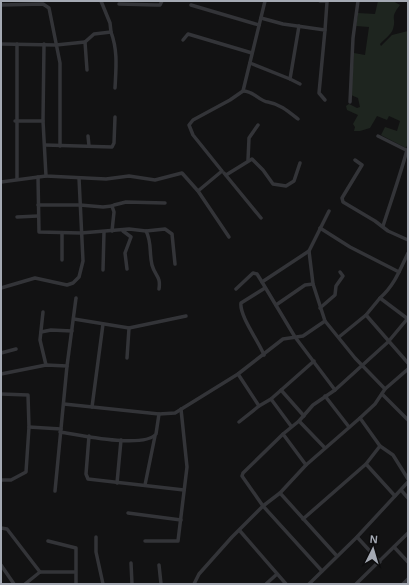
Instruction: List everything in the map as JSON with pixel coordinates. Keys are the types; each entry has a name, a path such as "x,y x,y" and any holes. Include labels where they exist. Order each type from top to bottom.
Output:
{"street":[{"path":"101,1 110,23 115,48 117,63 115,88"},
{"path":"119,4 160,5 162,1"},
{"path":"261,218 193,135 189,125 193,120 230,100 243,91 265,1"},
{"path":"320,1 327,2 319,93 325,100"},
{"path":"350,102 353,38 358,1"},
{"path":"1,5 46,5 51,14 60,63 60,146"},
{"path":"191,5 259,25"},
{"path":"261,18 283,24 325,30"},
{"path":"290,79 299,26"},
{"path":"1,44 56,45 85,42 94,34 111,32"},
{"path":"183,40 188,34 252,53"},
{"path":"85,42 87,70"},
{"path":"17,44 17,179"},
{"path":"44,44 43,121 46,176"},
{"path":"250,63 300,84"},
{"path":"243,91 251,92 268,102 275,103 298,119"},
{"path":"44,145 108,147 113,145 115,117"},
{"path":"16,121 43,121"},
{"path":"248,160 249,138 258,125"},
{"path":"88,136 88,146"},
{"path":"378,136 408,150 383,226"},
{"path":"226,175 248,160 254,160 273,184 286,186 294,181 300,163"},
{"path":"355,160 362,165 342,200 355,210 383,226 388,231 408,240"},
{"path":"198,191 222,171"},
{"path":"1,182 46,176 106,179 129,176 155,180 182,173 198,191 229,237"},
{"path":"38,177 39,232 82,233 139,230 146,231 161,228 172,234 175,264"},
{"path":"1,288 31,278 63,285 74,283 79,277 82,270 82,233 79,178"},
{"path":"38,205 80,205 98,207 112,206 117,203 126,202 165,202"},
{"path":"112,206 112,231"},
{"path":"262,282 309,251 329,211"},
{"path":"17,217 38,216"},
{"path":"320,228 350,247 399,272"},
{"path":"127,269 125,253 131,237 139,230"},
{"path":"123,231 131,237"},
{"path":"146,231 150,238 152,264 160,281 159,289"},
{"path":"103,270 104,232"},
{"path":"62,233 62,260"},
{"path":"309,251 313,284 325,320 362,365 385,389"},
{"path":"339,337 366,315 387,292 408,253"},
{"path":"320,308 335,295 336,286 343,276 340,272"},
{"path":"236,289 253,273 257,274 295,337 335,390"},
{"path":"276,305 305,285 313,284"},
{"path":"264,355 244,317 240,306 241,303 265,288"},
{"path":"54,491 67,366 76,298"},
{"path":"322,571 263,506 245,481 243,473 291,426 300,421 313,405 335,390 388,342 408,319 380,298"},
{"path":"43,312 40,340 46,365"},
{"path":"366,315 388,342 408,363"},
{"path":"74,319 129,328 186,316"},
{"path":"64,404 158,414 171,414 238,374 283,339 307,334 325,320"},
{"path":"92,407 103,324"},
{"path":"128,358 129,328"},
{"path":"41,332 51,330 72,331"},
{"path":"1,353 16,349"},
{"path":"240,422 259,406 271,399 314,361"},
{"path":"1,374 46,365 67,366"},
{"path":"194,584 205,567 263,506 280,492 306,464 360,418 385,389 408,369"},
{"path":"238,374 259,406"},
{"path":"281,390 304,416"},
{"path":"1,394 28,395 29,427 26,472 11,480 1,480"},
{"path":"382,394 408,420"},
{"path":"325,396 349,427"},
{"path":"271,399 291,426"},
{"path":"145,541 177,542 179,539 187,458 181,409"},
{"path":"145,485 158,414"},
{"path":"309,584 401,490 408,480 393,455 380,446 360,418"},
{"path":"300,421 325,448"},
{"path":"29,427 61,430 89,436 121,440 142,440 155,436"},
{"path":"283,434 306,464"},
{"path":"89,436 87,477 93,481 184,490"},
{"path":"117,483 121,440"},
{"path":"142,440 153,445"},
{"path":"303,519 366,464 380,446"},
{"path":"366,464 395,496"},
{"path":"401,490 408,498"},
{"path":"280,492 336,555"},
{"path":"128,513 180,520"},
{"path":"1,528 7,529 40,572"},
{"path":"240,531 286,584"},
{"path":"356,584 408,534"},
{"path":"96,537 96,552 103,584"},
{"path":"356,537 380,562"},
{"path":"48,541 76,548 76,584"},
{"path":"394,547 408,562"},
{"path":"131,563 132,584"},
{"path":"1,565 14,584"},
{"path":"159,565 161,584"},
{"path":"26,584 40,572 75,572"},
{"path":"266,584 277,574"},
{"path":"403,584 408,579"}],"shaded area":[{"path":"378,1 393,1 400,5 394,16 392,31 380,44 381,46 392,35 408,31 408,143 406,148 381,135 385,127 397,131 400,121 389,116 387,120 377,116 370,128 354,131 355,127 353,124 358,115 347,110 346,106 349,104 357,108 360,107 358,98 351,95 354,53 365,55 369,27 356,26 358,13 375,14"}]}
